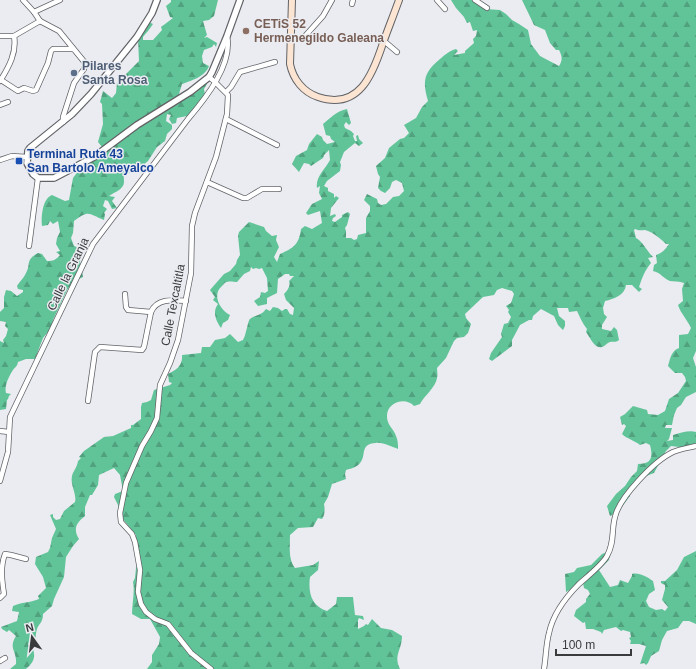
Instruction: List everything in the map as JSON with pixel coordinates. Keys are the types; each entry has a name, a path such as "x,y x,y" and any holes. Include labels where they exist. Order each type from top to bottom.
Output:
{"main road":[{"path":"292,0 291,70 296,80 304,90 324,99 344,98 354,94 366,83 375,68 398,0"}],"street":[{"path":"23,0 40,21 59,31 84,61 86,66 74,83 63,117 63,122"},
{"path":"34,12 60,0"},
{"path":"156,0 152,13 137,37 91,94 63,122 30,148 27,163 33,174 38,178 54,178 82,164 138,125 190,92 209,77 216,65 240,0"},
{"path":"306,35 323,16 332,0"},
{"path":"437,0 445,9"},
{"path":"475,0 487,8"},
{"path":"0,36 14,36 40,21"},
{"path":"14,36 15,42 13,57 1,80 18,91 24,88 32,92 36,90 52,50 73,49"},
{"name":"Calle la Granja","path":"0,481 8,452 10,417 93,244 188,119 204,101 224,64 229,50 227,36"},
{"path":"384,41 396,52"},
{"path":"209,77 226,92 231,87 240,72 275,62"},
{"name":"Calle Texcaltitla","path":"210,669 191,653 168,624 156,619 146,612 141,604 138,592 140,570 135,542 132,534 121,522 120,513 126,483 142,446 157,418 160,385 178,340 191,273 192,226 195,213 216,157 226,119 228,96 226,92"},
{"path":"0,105 8,102"},
{"path":"226,119 277,146"},
{"path":"0,160 12,156 27,157"},
{"path":"29,246 38,178"},
{"path":"207,182 243,198 247,198 262,189 279,189"},
{"path":"125,294 126,307 128,310 151,312"},
{"path":"88,401 95,352 97,349 100,347 143,349 153,307 160,302 168,300 186,301"},
{"path":"0,431 9,432"},
{"path":"544,669 548,633 556,614 573,591 606,558 611,548 614,536 614,519 618,508 632,489 659,461 674,452 696,446"},
{"path":"0,598 4,594 1,577 2,560 5,554 11,554 26,559"}],"green space":[{"path":"171,0 218,0 214,16 209,20 203,21 207,35 204,38 207,37 217,43 216,47 214,44 212,47 204,50 202,56 203,63 209,66 202,75 194,80 182,84 179,94 187,98 197,91 205,78 207,84 204,89 205,95 201,100 199,110 192,115 177,118 176,123 172,124 169,119 171,115 167,114 166,121 172,125 172,129 167,134 165,141 157,147 148,161 141,167 128,173 125,171 124,184 119,190 109,196 115,197 112,201 117,208 112,209 108,201 105,200 103,206 107,209 104,213 104,220 86,214 74,221 71,238 74,246 84,250 80,261 83,277 73,282 67,290 53,320 52,327 43,338 35,359 26,359 18,362 17,366 11,372 7,381 6,393 11,394 7,400 6,409 0,410 0,341 4,343 3,340 8,329 5,326 6,322 0,321 0,312 4,308 4,297 6,290 11,291 17,296 23,292 23,290 18,289 17,286 27,271 31,258 38,253 42,254 47,261 54,260 60,255 56,252 60,251 56,244 60,232 58,221 53,224 50,221 48,225 42,226 42,212 45,202 52,195 65,201 69,200 73,178 85,162 102,154 102,147 98,142 103,124 102,104 100,102 103,91 112,98 116,93 117,83 121,82 125,75 139,61 138,38 149,22 153,24 143,37 143,40 153,40 162,30 161,27 173,18 170,17 166,6 171,2"},
{"path":"451,0 477,0 485,9 500,10 528,30 531,44 540,56 559,66 562,58 559,50 556,50 550,43 545,30 534,25 522,0 696,0 696,351 693,358 696,367 696,392 686,397 677,408 672,425 666,425 665,428 672,428 667,441 673,440 673,435 693,431 696,432 696,444 687,449 671,446 666,451 654,473 641,478 630,491 630,496 618,512 610,516 607,506 637,471 638,464 646,463 649,461 651,456 650,445 646,443 640,445 622,434 626,426 624,424 622,425 620,417 633,406 647,410 648,414 658,415 665,411 669,399 678,393 686,381 682,373 675,373 668,366 670,358 676,349 679,348 679,335 688,334 691,328 678,305 683,301 682,289 684,283 670,281 653,271 654,265 657,263 656,255 663,251 669,244 666,244 657,236 648,231 635,229 636,238 653,257 648,258 651,263 643,277 639,287 642,289 639,292 632,285 626,285 621,294 615,298 605,301 603,308 604,314 607,317 602,325 602,329 611,331 614,327 617,330 619,340 599,347 592,342 577,311 569,312 568,308 557,308 559,316 565,321 563,330 558,325 554,316 541,309 533,316 532,320 520,325 512,340 512,346 492,361 489,359 491,353 502,337 501,334 504,324 508,323 511,317 506,306 511,303 514,294 512,291 502,288 497,290 494,295 483,297 465,314 466,318 471,324 468,333 464,337 457,338 454,341 446,358 437,368 437,377 434,385 420,404 414,406 410,403 401,401 397,402 390,408 387,420 397,438 398,449 379,443 367,445 360,463 355,467 346,470 346,479 332,484 324,504 324,516 322,519 318,518 313,527 298,528 290,535 290,557 295,568 313,565 319,561 318,570 310,577 310,593 317,606 327,611 336,604 337,597 353,597 355,615 363,616 364,620 359,618 358,629 366,624 368,625 372,619 381,628 392,630 402,636 397,660 400,669 147,669 152,662 152,655 159,644 160,637 150,619 141,619 132,614 134,594 133,582 139,561 136,549 136,535 122,518 114,497 115,494 123,491 120,475 114,468 99,475 98,485 92,495 90,495 85,507 85,516 76,526 76,532 79,539 66,557 64,577 52,606 43,614 37,629 36,637 31,644 28,643 34,652 32,662 26,669 10,669 16,664 13,644 16,636 9,630 7,632 1,627 17,621 19,612 12,611 13,606 39,599 38,596 46,588 43,577 35,564 36,557 48,552 50,548 56,529 50,515 53,514 53,517 56,520 60,519 64,511 75,502 72,479 78,461 81,458 79,457 84,451 104,437 113,436 131,428 131,425 141,419 142,403 151,400 154,390 172,383 169,382 168,374 180,365 182,355 201,353 202,347 210,347 215,340 225,338 230,334 238,342 243,340 250,319 262,313 266,309 270,311 273,307 282,311 287,309 290,314 293,315 294,308 286,300 284,294 289,287 289,281 294,276 290,276 289,274 285,274 278,279 277,293 267,298 267,304 258,306 254,301 260,297 261,292 265,293 268,291 267,278 262,268 253,269 251,267 250,271 244,274 237,282 226,282 217,293 220,305 230,315 228,320 223,323 221,328 215,316 215,310 218,304 213,300 215,297 210,290 224,274 230,271 236,264 240,255 239,232 249,222 264,227 272,236 277,235 276,240 279,247 274,257 277,262 280,254 289,250 295,245 299,238 301,229 305,226 312,229 322,223 320,211 308,215 306,213 312,204 322,199 319,193 320,186 317,188 317,184 319,176 330,160 329,150 323,158 311,166 304,163 299,172 292,164 296,156 307,150 309,144 317,134 322,137 327,144 335,142 330,136 326,135 323,124 337,113 347,109 351,123 349,125 346,122 344,125 345,128 354,134 353,136 355,141 357,141 356,136 358,135 359,139 363,143 359,146 355,143 344,152 340,162 340,171 327,181 324,186 328,188 328,191 334,194 334,198 336,196 339,198 331,208 330,216 335,214 336,216 332,221 335,222 342,217 342,215 348,212 350,214 345,228 346,238 351,238 354,240 357,239 358,235 366,233 366,218 370,211 370,206 364,200 367,194 377,199 378,203 381,205 386,204 393,197 399,196 404,191 402,183 396,180 392,182 390,188 385,193 381,191 378,188 380,177 376,166 385,158 389,148 409,133 404,125 416,118 422,107 428,101 425,82 431,68 449,52 456,49 458,51 454,55 465,53 465,51 474,43 473,39 476,36 477,30 473,31 470,22 467,23"},
{"path":"610,551 609,560 599,570 610,587 618,585 620,580 628,583 632,574 643,575 653,581 655,590 649,594 646,601 649,607 656,610 662,609 665,611 668,607 662,600 665,585 661,583 661,581 665,581 677,570 684,557 696,551 696,624 689,621 683,621 678,628 667,631 662,640 659,651 651,656 646,665 644,663 640,664 646,646 630,644 630,632 623,630 621,631 616,627 604,630 602,634 601,632 593,629 586,629 585,622 583,623 574,616 576,610 586,602 586,599 590,594 588,590 584,588 583,583 566,592 565,574 574,572 577,568 591,565 602,554"}],"place":[{"name":"CETiS 52 Hermenegildo Galeana","path":"246,31"},
{"name":"Pilares Santa Rosa","path":"74,73"},
{"name":"Terminal Ruta 43 San Bartolo Ameyalco","path":"19,161"}]}
